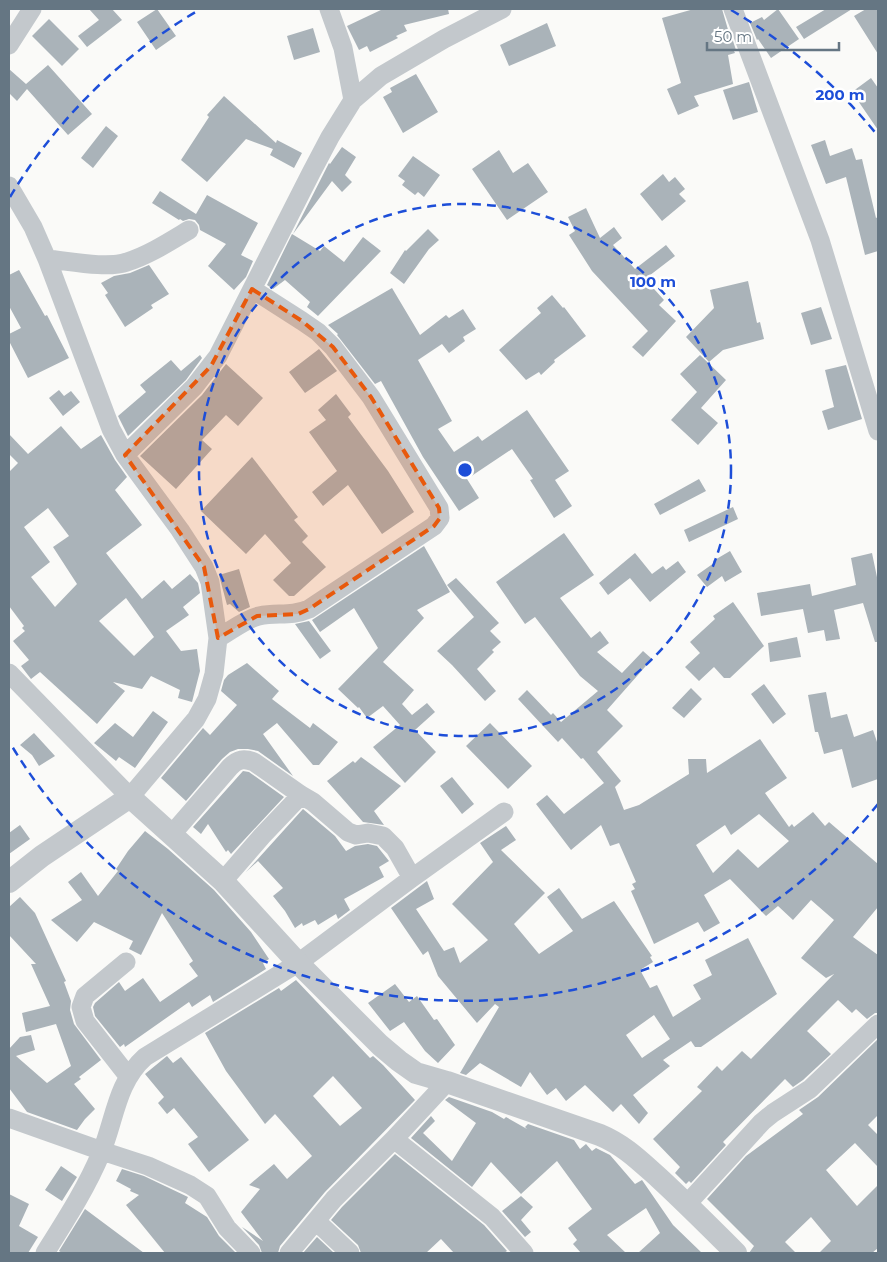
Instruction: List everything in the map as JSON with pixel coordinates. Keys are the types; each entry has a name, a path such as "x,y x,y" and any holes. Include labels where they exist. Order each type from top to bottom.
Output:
{"street":[{"path":"9,45 32,9"},
{"path":"329,9 343,48 353,100"},
{"path":"733,9 820,240 878,430"},
{"path":"125,455 194,387 211,366 330,137 353,100 381,76 493,11"},
{"path":"9,186 33,228 47,259 111,429 125,455 180,530 204,567 210,582 218,638 214,674 207,699 196,720 130,797 42,856 9,882"},
{"path":"47,259 106,265 126,263 162,247 188,230"},
{"path":"218,638 257,616 298,614 309,609 434,526 440,518 439,508 371,397 333,347 318,332 252,289"},
{"path":"9,673 130,797 223,882 298,963 357,1023 399,1061 416,1073 617,1142 688,1204 736,1253"},
{"path":"172,834 237,761 246,759 254,762 313,802 348,832 356,835 368,833 383,836 395,848 412,878"},
{"path":"223,882 262,836 301,795"},
{"path":"45,1253 75,1204 102,1151 119,1094 128,1076 145,1057 298,963 504,812"},
{"path":"126,962 85,996 81,1007 86,1021 128,1076"},
{"path":"688,1204 762,1122 810,1090 878,1024"},
{"path":"289,1253 334,1199 394,1139 446,1082"},
{"path":"9,1118 148,1166 190,1185 207,1196 227,1228 251,1253"},
{"path":"394,1139 492,1217 524,1253"},
{"path":"316,1221 350,1253"}],"highlighted area":[{"path":"252,289 302,321 333,347 371,397 439,508 440,518 434,526 309,609 298,614 257,616 218,638 204,567 125,455 211,366"}],"building":[{"path":"89,9 112,9 122,20 87,47 78,36 99,20"},
{"path":"157,9 176,36 156,50 137,22"},
{"path":"383,9 448,9 449,14 404,25 407,31 396,36 398,38 370,52 367,46 359,50 347,26"},
{"path":"694,9 722,9 736,50 734,51 735,53 728,55 733,84 694,96 699,106 678,115 667,89 681,83 662,18"},
{"path":"778,9 799,39 771,58 757,40 750,23 762,17 764,20"},
{"path":"826,9 852,9 804,39 796,27"},
{"path":"866,9 878,9 878,54 854,16"},
{"path":"49,19 79,49 62,66 32,36"},
{"path":"547,23 556,46 509,66 500,45"},
{"path":"313,28 320,52 294,60 287,36"},
{"path":"48,65 92,114 68,135 27,89 17,101 9,93 9,69 26,84"},
{"path":"416,74 438,112 403,133 383,97 392,92 390,88"},
{"path":"871,78 878,88 878,130 852,92"},
{"path":"749,82 758,112 733,120 723,90"},
{"path":"224,96 276,143 277,140 302,153 294,168 270,155 273,149 246,139 207,182 181,160 209,117 207,115"},
{"path":"106,126 118,136 93,168 81,158"},
{"path":"825,140 830,156 852,148 856,160 862,159 876,218 878,217 878,251 865,255 846,177 826,184 811,145"},
{"path":"342,147 356,157 345,175 352,182 342,192 332,181 293,234 329,163"},
{"path":"499,150 513,173 528,163 548,192 507,220 472,169"},
{"path":"413,156 440,175 424,197 418,192 415,195 402,185 405,181 398,176"},
{"path":"663,174 669,182 675,177 685,189 679,194 686,201 662,221 640,194"},
{"path":"160,191 196,214 207,195 258,223 241,255 253,261 246,277 234,290 208,266 226,244 200,230 195,220 179,220 152,203"},
{"path":"586,208 600,238 614,227 622,238 613,245 635,269 666,245 675,256 645,279 664,300 659,305 676,321 643,357 632,347 648,331 592,271 569,235 575,231 568,217"},
{"path":"428,229 439,240 429,249 404,284 390,273 405,250"},
{"path":"292,234 320,251 324,246 344,262 363,237 381,251 318,316 307,307 310,302 285,280 273,289 267,285"},
{"path":"149,265 169,294 151,305 153,308 125,327 105,295 108,293 101,283 114,276 130,273"},
{"path":"19,270 45,316 47,315 69,358 28,378 9,341 9,334 21,328 9,306 9,275"},
{"path":"748,281 757,323 760,322 764,339 723,350 709,362 686,337 714,308 710,290"},
{"path":"392,288 420,335 446,315 449,318 463,309 476,329 463,337 465,341 449,353 442,344 418,360 452,421 438,429 454,452 478,436 482,441 527,410 569,471 555,480 572,506 554,518 530,480 533,479 512,449 467,479 479,498 459,511 423,457 381,381 375,384 338,334 328,325"},
{"path":"552,295 564,307 586,336 554,360 555,362 541,375 539,372 526,380 499,350 541,313 537,308"},
{"path":"821,307 832,339 811,345 801,313"},
{"path":"319,349 337,371 305,393 289,372"},
{"path":"200,355 202,358 186,380 128,436 118,416 146,392 140,385 171,360 181,371"},
{"path":"700,355 726,380 701,408 718,423 698,445 671,420 697,392 680,374"},
{"path":"226,364 263,398 238,426 226,415 202,440 212,449 176,489 140,456 202,395"},
{"path":"846,365 862,419 828,430 822,411 834,407 825,370"},
{"path":"59,390 64,396 71,391 80,402 63,416 49,398"},
{"path":"336,394 351,414 348,417 388,471 414,512 382,534 348,485 323,506 312,492 337,471 309,432 326,420 318,410"},
{"path":"61,426 81,449 101,435 127,477 115,490 142,525 106,553 142,599 164,580 172,589 190,574 198,583 200,593 183,607 189,615 166,631 181,651 197,649 200,671 192,702 178,698 180,690 151,676 142,689 113,682 125,691 97,724 40,672 31,679 21,666 29,660 13,641 25,631 22,628 24,626 9,606 9,472 18,463 9,454 9,434 28,454","holes":["48,508 69,536 53,547 77,584 55,607 31,577 50,562 24,527","126,598 154,637 134,656 99,621"]},
{"path":"252,457 298,517 294,520 308,536 302,542 326,567 294,596 289,596 273,580 291,563 265,534 246,554 201,511"},
{"path":"699,479 706,491 660,515 654,504"},
{"path":"733,507 738,519 689,542 684,530"},
{"path":"564,533 594,575 560,598 591,638 600,631 609,643 597,652 622,673 643,651 652,659 607,710 623,726 597,752 621,781 615,787 624,810 639,805 689,774 688,759 706,759 707,773 760,739 787,778 765,793 789,827 792,824 794,827 813,812 825,826 829,822 878,864 878,907 853,937 878,955 878,1013 867,1019 856,1009 852,1013 838,1000 807,1031 831,1054 793,1087 785,1079 723,1142 726,1145 691,1183 689,1181 686,1184 675,1173 680,1167 653,1139 702,1091 697,1087 717,1066 722,1071 742,1051 751,1059 834,974 826,978 801,958 834,920 811,900 793,920 778,906 766,916 730,879 704,895 720,923 704,932 698,922 654,944 631,891 635,889 632,884 636,882 619,843 610,846 601,825 571,850 536,804 547,795 564,814 604,783 583,758 581,759 562,738 558,742 518,699 527,690 551,715 553,713 561,722 598,691 580,676 535,617 525,624 496,582","holes":["759,814 789,841 758,868 738,849 713,873 696,845 725,825 731,835"]},
{"path":"424,546 450,592 417,610 424,618 383,662 414,690 402,704 412,715 427,703 435,712 415,730 436,752 405,783 373,747 400,725 383,706 367,718 359,707 338,689 378,648 354,608 320,632 312,620"},
{"path":"730,551 742,572 725,582 722,576 707,587 697,575 714,563 713,561"},
{"path":"635,553 652,574 663,566 666,570 678,561 686,572 650,602 630,578 608,595 599,583"},
{"path":"872,553 878,582 878,642 875,642 863,603 834,610 840,639 826,641 824,630 808,633 803,609 761,616 757,593 810,584 812,596 856,585 851,558"},
{"path":"239,569 250,607 239,612 230,604 227,605 219,575"},
{"path":"456,578 499,623 490,631 501,642 477,669 496,691 485,701 437,651 474,617 447,585"},
{"path":"733,602 764,646 730,678 724,678 714,667 699,681 685,667 700,653 690,642 715,619 713,616"},
{"path":"309,621 331,651 320,659 295,624"},
{"path":"797,637 801,657 770,662 768,643"},
{"path":"247,663 279,691 272,699 310,728 313,723 338,742 319,765 313,765 277,723 263,734 293,776 258,751 238,749 230,752 222,759 186,801 161,778 203,728 210,735 237,705 221,691 224,680 228,675"},
{"path":"764,684 786,714 773,724 751,694"},
{"path":"691,688 702,699 684,718 672,708"},
{"path":"826,692 831,718 847,714 854,737 873,730 878,745 878,779 852,788 842,749 824,754 818,732 815,732 808,695"},
{"path":"153,711 168,722 135,768 119,757 116,761 94,743 115,723 133,737"},
{"path":"490,723 532,766 508,789 466,746"},
{"path":"34,733 55,756 39,766 32,755 20,745"},
{"path":"361,757 401,786 374,811 384,825 363,822 327,781"},
{"path":"243,771 249,772 284,797 231,854 228,850 226,852 208,824 201,834 193,827"},
{"path":"452,777 474,804 462,814 440,786"},
{"path":"303,809 335,836 346,851 355,846 368,844 377,846 389,861 379,867 384,877 344,899 350,910 338,919 336,914 318,925 315,920 303,926 302,923 295,928 273,896 283,888 258,861 246,872"},
{"path":"20,825 30,839 9,854 9,833"},
{"path":"506,826 516,840 501,850 545,893 514,924 539,954 573,931 547,897 559,888 582,919 614,901 652,956 650,957 653,962 640,970 650,988 657,985 673,1017 701,999 693,985 712,975 705,960 748,938 777,994 701,1047 695,1047 691,1041 663,1060 670,1066 633,1095 648,1113 639,1124 621,1104 613,1112 585,1085 566,1101 556,1088 547,1095 530,1072 521,1087 480,1063 466,1075 460,1073 499,1007 495,1004 477,1023 438,976 428,951 423,955 391,908 427,881 434,899 416,909 444,951 454,947 460,963 488,940 452,904 493,862 480,843","holes":["654,1015 670,1039 642,1058 626,1035"]},
{"path":"145,831 214,890 251,932 269,959 263,963 266,969 213,1002 210,995 192,1007 189,1002 125,1047 124,1044 120,1047 95,1016 93,1007 95,1003 119,982 125,991 143,978 160,1002 198,976 189,964 193,961 162,913 141,955 129,949 133,941 94,922 77,942 51,920 82,900 68,882 81,872 98,896 118,871 116,869 128,851"},
{"path":"20,897 35,913 66,981 64,982 71,1001 70,1010 74,1024 101,1060 79,1077 81,1079 74,1084 95,1109 77,1130 27,1112 9,1088 9,1049 20,1037 31,1035 35,1050 16,1056 47,1083 71,1066 56,1024 26,1032 22,1013 50,1006 31,964 36,964 9,935 9,907"},
{"path":"296,980 370,1058 373,1056 383,1065 415,1100 325,1192 280,1246 278,1253 262,1253 259,1245 242,1227 263,1241 241,1212 260,1189 249,1185 274,1164 287,1179 312,1156 275,1114 265,1124 226,1071 205,1033 279,988 281,991","holes":["333,1076 362,1108 340,1126 313,1096"]},
{"path":"395,984 409,1002 417,996 434,1020 437,1019 455,1045 438,1063 425,1051 404,1022 390,1031 368,1003"},
{"path":"878,1039 878,1115 868,1125 878,1135 878,1167 855,1143 826,1170 857,1206 878,1185 878,1248 872,1253 819,1253 831,1241 811,1217 785,1242 796,1253 749,1253 754,1246 707,1199 746,1156 803,1114 799,1110 818,1097"},
{"path":"167,1056 173,1063 181,1057 249,1140 209,1172 188,1144 198,1137 174,1108 167,1114 158,1103 164,1097 145,1074"},
{"path":"449,1097 492,1112 504,1119 506,1117 527,1129 525,1127 528,1124 574,1140 580,1149 586,1144 592,1151 596,1148 610,1155 635,1184 642,1180 673,1225 702,1253 638,1253 660,1233 646,1208 607,1235 626,1253 581,1253 573,1244 577,1240 568,1228 592,1209 557,1161 521,1194 491,1162 472,1187 411,1138 431,1116 435,1121 423,1133 452,1161 476,1123 445,1100"},
{"path":"395,1154 484,1225 507,1251 504,1253 454,1253 441,1239 426,1253 361,1253 358,1245 331,1220"},
{"path":"61,1166 77,1177 62,1201 45,1190"},
{"path":"122,1169 144,1176 188,1197 185,1203 207,1217 219,1236 236,1253 165,1253 126,1205 139,1195 116,1181"},
{"path":"9,1194 29,1204 19,1226 38,1237 28,1253 9,1253"},
{"path":"521,1196 533,1207 521,1220 531,1232 525,1237 502,1211"},
{"path":"85,1209 144,1253 62,1253 59,1251"},
{"path":"317,1237 334,1253 303,1253"}]}
